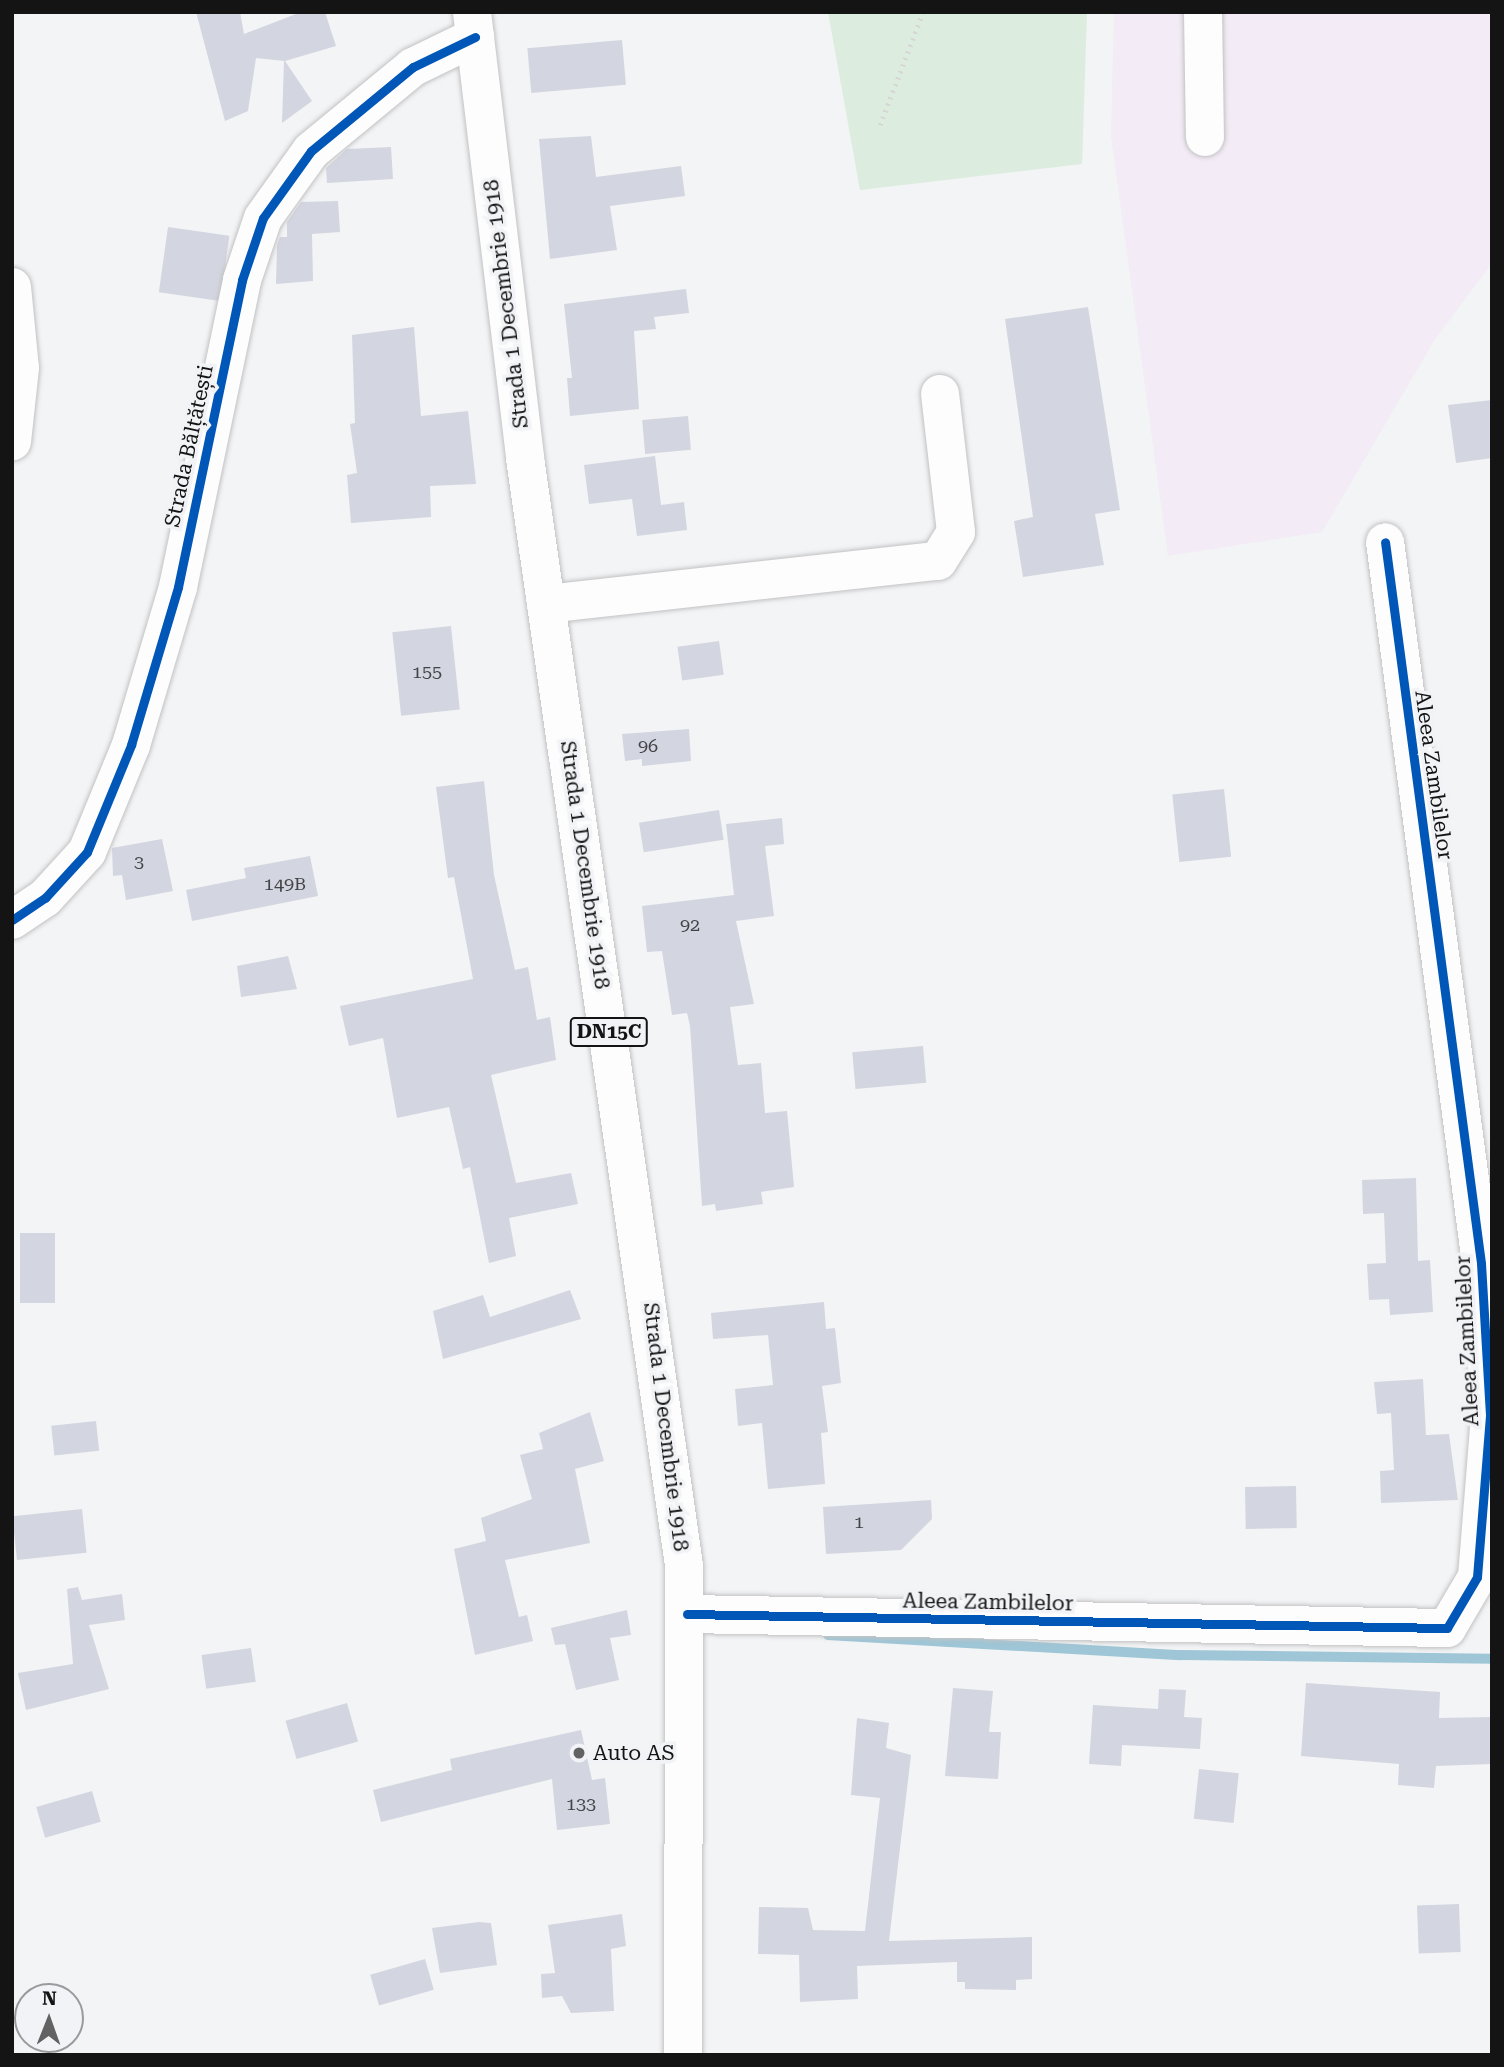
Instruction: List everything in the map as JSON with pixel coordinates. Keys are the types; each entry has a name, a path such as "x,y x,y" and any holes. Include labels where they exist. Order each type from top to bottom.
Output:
{"street":[{"path":"1203,12 1205,137"},
{"name":"Strada 1 Decembrie 1918","path":"473,25 547,604 671,1452 687,1614 683,2055"},
{"name":"Strada Bălțătești","path":"12,920 45,898 87,852 131,745 178,587 242,279 263,218 311,151 413,67 473,25"},
{"path":"12,287 20,368 12,442"},
{"path":"547,604 938,561 957,532 940,394"},
{"name":"Aleea Zambilelor","path":"687,1614 1447,1628 1477,1577 1490,1415 1481,1263 1385,542"}],"path":[{"path":"880,125 923,12"}],"shaded area":[{"path":"1114,12 1492,12 1492,263 1434,341 1322,532 1168,556 1111,136"}],"green space":[{"path":"828,12 1087,12 1082,164 860,190"}],"building":[{"path":"196,12 240,12 244,34 301,12 325,12 336,46 285,61 312,101 282,123 284,61 256,58 248,111 225,121"},
{"path":"622,40 626,85 531,93 527,48"},
{"path":"591,136 596,177 681,166 685,196 610,206 617,250 550,259 539,139"},
{"path":"391,147 393,179 327,183 326,168 347,149"},
{"path":"338,201 340,232 312,234 313,281 276,284 277,245 280,237 287,237 287,222 301,202"},
{"path":"168,227 229,236 220,301 159,292"},
{"path":"686,289 689,313 654,317 656,329 634,331 639,409 570,416 567,378 572,378 564,304"},
{"path":"1088,307 1120,510 1095,514 1104,565 1023,577 1014,521 1033,517 1005,319"},
{"path":"414,327 421,416 468,411 476,484 430,486 431,517 351,523 347,475 357,473 350,424 355,423 352,335"},
{"path":"1492,400 1492,458 1456,463 1448,405"},
{"path":"688,416 691,450 645,454 642,420"},
{"path":"655,456 661,505 684,502 687,530 637,536 632,499 589,504 584,465"},
{"path":"451,626 460,710 401,716 392,632"},
{"path":"719,641 724,675 682,681 677,647"},
{"path":"689,729 691,761 642,766 642,759 625,761 622,734"},
{"path":"484,781 494,875 515,970 528,967 537,1020 550,1017 556,1060 491,1075 516,1183 571,1173 578,1204 509,1218 516,1256 489,1263 470,1167 463,1169 449,1107 397,1118 383,1038 349,1046 340,1006 473,979 454,877 448,878 436,787"},
{"path":"1224,789 1231,857 1179,862 1172,794"},
{"path":"719,810 724,840 644,852 639,823"},
{"path":"782,818 784,844 765,846 774,916 736,921 754,1004 730,1007 738,1065 761,1063 765,1113 787,1111 794,1187 761,1192 763,1204 716,1211 715,1204 702,1206 687,1013 672,1015 662,951 647,952 642,906 734,895 726,824"},
{"path":"162,839 173,891 126,900 122,875 113,876 112,848"},
{"path":"310,856 318,896 192,921 186,890 246,878 244,868"},
{"path":"288,956 297,989 241,997 237,966"},
{"path":"923,1046 926,1083 855,1089 852,1052"},
{"path":"1416,1178 1418,1261 1430,1260 1433,1312 1390,1315 1389,1299 1369,1300 1367,1264 1386,1263 1384,1213 1363,1214 1362,1180"},
{"path":"20,1233 55,1233 55,1303 20,1303"},
{"path":"570,1290 581,1319 443,1359 433,1311 483,1295 490,1317"},
{"path":"824,1302 826,1329 835,1328 841,1383 822,1386 828,1432 821,1433 825,1484 768,1489 762,1423 738,1426 735,1389 773,1385 768,1335 713,1339 711,1313"},
{"path":"1423,1379 1426,1435 1449,1434 1458,1500 1381,1503 1380,1471 1394,1470 1391,1413 1377,1414 1374,1382"},
{"path":"590,1412 604,1461 575,1469 590,1543 505,1560 519,1617 527,1615 533,1641 475,1655 454,1549 486,1541 481,1518 532,1499 520,1455 543,1449 539,1433"},
{"path":"96,1421 99,1451 54,1456 51,1426"},
{"path":"1296,1486 1297,1528 1246,1529 1245,1487"},
{"path":"931,1500 932,1519 901,1550 826,1554 823,1507"},
{"path":"82,1509 87,1553 17,1560 12,1516"},
{"path":"78,1587 82,1600 122,1594 125,1620 89,1625 109,1689 26,1710 18,1673 73,1664 67,1589"},
{"path":"627,1610 631,1635 610,1638 619,1680 576,1690 565,1644 555,1645 551,1628"},
{"path":"251,1648 256,1682 206,1689 201,1655"},
{"path":"1306,1683 1440,1692 1439,1718 1492,1717 1492,1764 1436,1766 1434,1788 1398,1785 1399,1764 1301,1756"},
{"path":"953,1688 993,1691 989,1732 1001,1732 998,1779 945,1776"},
{"path":"1159,1689 1186,1690 1184,1717 1202,1718 1200,1749 1122,1745 1121,1766 1089,1764 1093,1705 1158,1709"},
{"path":"347,1703 358,1741 297,1759 285,1721"},
{"path":"857,1718 889,1723 886,1748 911,1755 889,1941 1032,1937 1032,1979 1016,1980 1016,1990 965,1989 965,1982 957,1982 957,1962 857,1966 858,1999 800,2002 799,1955 758,1954 759,1907 808,1908 813,1930 865,1931 880,1798 851,1795"},
{"path":"581,1730 592,1780 605,1778 610,1824 557,1830 552,1779 381,1822 373,1790 452,1770 450,1759"},
{"path":"1199,1769 1239,1773 1234,1823 1194,1819"},
{"path":"92,1791 101,1822 45,1838 36,1807"},
{"path":"1459,1904 1461,1952 1419,1953 1417,1905"},
{"path":"622,1914 626,1946 611,1949 614,2011 571,2013 562,1996 542,1998 541,1974 555,1973 548,1925"},
{"path":"491,1923 497,1965 440,1973 432,1928"},
{"path":"425,1959 434,1990 379,2005 370,1975"}],"waterway":[{"path":"828,1635 1180,1655 1492,1659"}],"cycle path":[{"path":"12,920 45,898 87,852 131,745 178,587 242,280 263,218 311,151 413,67 475,37"},
{"path":"687,1614 1447,1628 1477,1577 1490,1415 1481,1263 1385,542"}],"place":[{"name":"Auto AS","path":"579,1753"}]}
